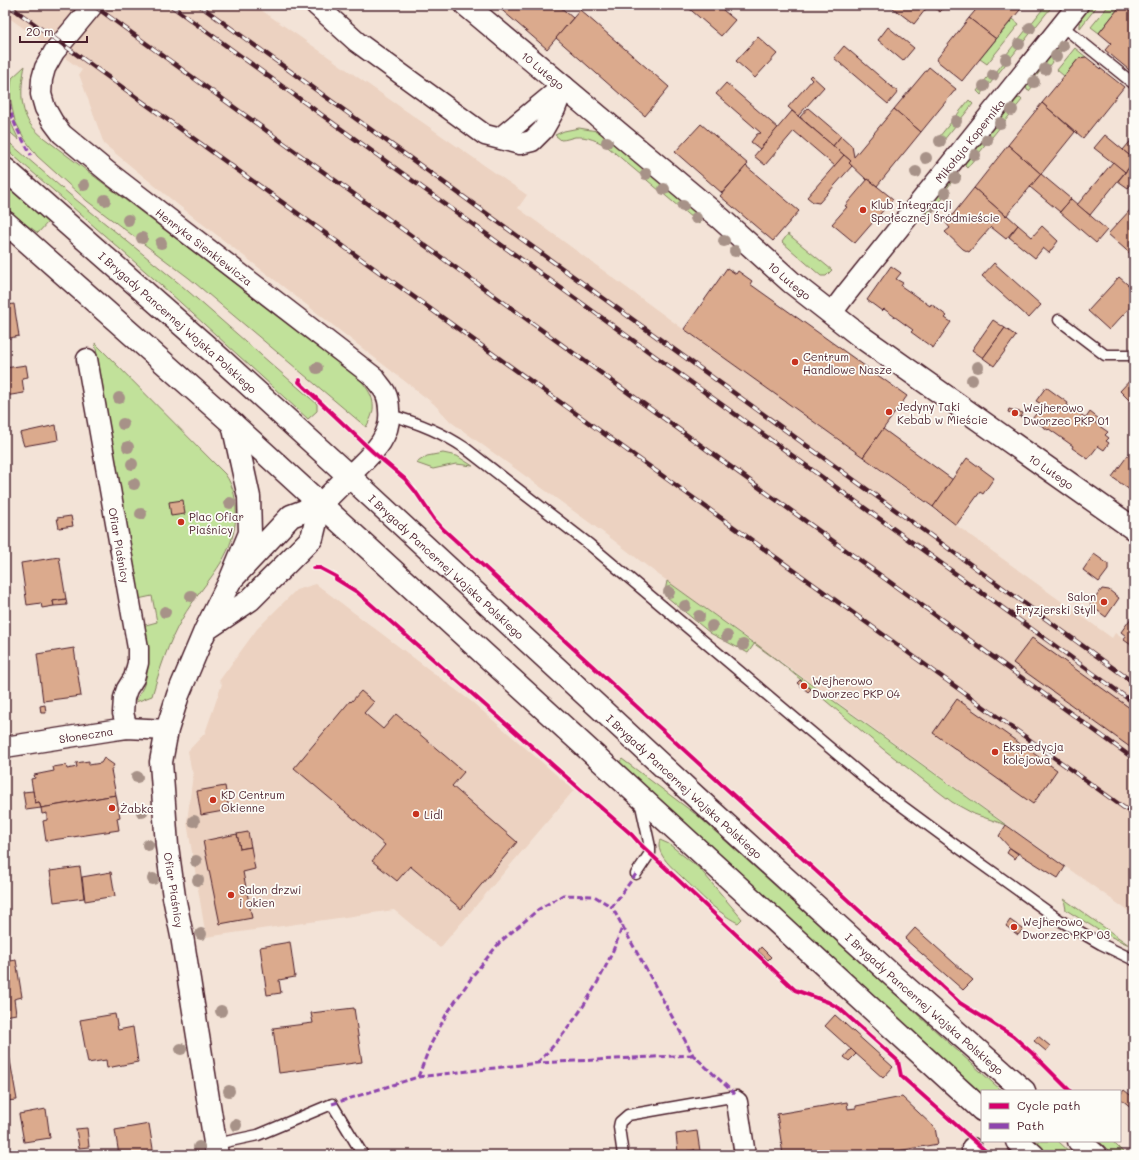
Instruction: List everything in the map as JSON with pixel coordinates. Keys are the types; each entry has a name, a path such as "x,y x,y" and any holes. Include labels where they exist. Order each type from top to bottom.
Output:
{"main road":[{"name":"10 Lutego","path":"466,5 564,86 721,219 791,282 831,314 1134,529"},
{"name":"I Brygady Pancernej Wojska Polskiego","path":"5,169 214,353 696,797 893,976 1023,1090"},
{"path":"5,222 233,424 981,1109"},
{"path":"230,581 250,533 249,497 233,424"},
{"path":"205,631 250,600 312,538 320,505 349,476"},
{"name":"Ofiar Piaśnicy","path":"216,1150 182,936 174,897 167,846 161,762 167,730 178,695 205,631 230,581 291,516 320,505"},
{"path":"1018,1142 1032,1155"},
{"path":"1080,1142 1095,1155"}],"street":[{"name":"Henryka Sienkiewicza","path":"93,5 54,52 46,68 42,79 41,94 45,108 62,134 108,172 369,373 384,391 389,401 390,415 389,427 385,437 373,452 349,476"},
{"path":"316,5 357,42 486,135 520,144 532,141 543,130 555,109 564,86"},
{"name":"Mikołaja Kopernika","path":"831,314 1078,5"},
{"name":"Ofiar Piaśnicy","path":"87,359 138,648 138,663 134,678 127,689 124,698 122,713 127,728"},
{"name":"Słoneczna","path":"5,747 127,728 167,730"},
{"path":"737,1102 745,1155"}],"lane":[{"path":"1062,26 1134,84"},
{"path":"1059,320 1105,355 1134,355"},
{"path":"390,415 412,422 452,439 465,448 590,545 893,800 1061,921 1101,944 1134,960"},
{"path":"636,874 650,853 639,797"},
{"path":"623,1155 619,1127 620,1122 628,1115 737,1096 737,1102"},
{"path":"216,1150 258,1135 332,1104 363,1155"}],"shaded area":[{"path":"5,5 254,5 527,195 518,208 683,329 1112,638 1115,633 1134,647 1134,915 656,573 608,536 451,422 434,404 177,204 104,144 79,74 82,70 5,15"},
{"path":"316,584 472,702 574,790 440,948 394,910 206,937 187,822 193,774 188,751 205,733 222,684 219,681 257,629 296,590"}],"green space":[{"path":"1046,5 1053,5 981,95 977,91 993,70 996,72 1004,62 1002,60"},
{"path":"1091,5 1098,5 1080,28 1081,18"},
{"path":"1109,5 1121,5 1099,33 1091,27"},
{"path":"1013,19 1019,24 987,64 980,59"},
{"path":"1067,43 1045,71 1042,69 1034,79 1037,81 1029,91 1027,90 1026,85 1057,47"},
{"path":"1075,48 1086,57 1079,58 1064,76 1057,70"},
{"path":"25,66 22,88 24,110 26,117 35,130 359,378 368,390 373,401 372,413 366,427 189,278 87,201 37,156 24,138 15,121 10,95 12,78"},
{"path":"6,85 8,114 19,140 5,128"},
{"path":"1020,98 1022,100 967,168 965,166 965,162 1015,99"},
{"path":"969,100 973,104 939,146 935,142"},
{"path":"579,128 597,131 604,134 701,216 699,224 605,145 588,138 575,137 561,140 555,135 564,131"},
{"path":"5,139 69,194 181,285 317,404 317,411 308,419 170,293 5,148"},
{"path":"955,174 959,174 961,176 956,181 953,180 946,190 948,192 930,214 927,214 926,210"},
{"path":"5,184 48,222 38,233 5,209"},
{"path":"788,234 832,270 826,276 821,276 782,242"},
{"name":"Plac Ofiar Piaśnicy","path":"95,343 225,474 231,484 236,506 234,529 222,561 196,597 177,628 165,656 152,696 136,702 147,675 142,626 157,622 152,596 138,599"},
{"path":"443,453 457,456 473,466 456,464 433,469 416,463 427,456"},
{"path":"667,581 754,644 748,653 710,633 667,597 665,591"},
{"path":"755,643 780,662 754,644"},
{"path":"780,662 1006,825 974,814 952,802 883,749"},
{"path":"622,759 698,816 1001,1090 981,1090 981,1094 617,765"},
{"path":"660,840 669,844 700,869 742,919 738,923 712,906 669,865 660,851"},
{"path":"1064,899 1129,945 1103,933 1066,910"},
{"path":"1034,1142 1059,1142 1073,1155 1049,1155"},
{"path":"1100,1142 1113,1142 1126,1155 1113,1155"}],"building":[{"path":"496,5 558,5 573,18 547,49"},
{"path":"685,5 717,5 735,20 721,36"},
{"path":"896,5 929,5 914,24 893,8"},
{"path":"931,5 946,5 940,12"},
{"path":"980,5 1024,5 996,39 969,18"},
{"path":"1121,5 1134,14 1134,74 1105,50 1111,43 1099,33"},
{"path":"1123,5 1134,5 1134,14"},
{"path":"580,10 669,87 645,116 556,38"},
{"path":"969,18 996,39 962,81 936,60"},
{"path":"888,27 914,48 903,61 878,40"},
{"path":"758,37 777,54 755,78 736,61"},
{"path":"844,46 898,92 888,104 834,58"},
{"path":"1086,57 1124,87 1083,138 1042,103 1079,58"},
{"path":"929,67 956,89 921,132 894,109"},
{"path":"811,75 824,87 798,116 788,107 812,80 809,77"},
{"path":"726,83 778,128 760,149 751,142 757,134 761,133 716,94"},
{"path":"1042,103 1075,132 1041,174 1008,145"},
{"path":"808,108 841,136 833,146 800,117"},
{"path":"894,109 921,132 877,186 868,179 867,180 849,163 851,161 833,146 841,136 852,146 854,157"},
{"path":"792,111 844,155 835,166 794,131 765,165 754,156"},
{"path":"701,124 748,164 722,193 675,152"},
{"path":"1105,135 1134,159 1134,162 1125,172 1094,148"},
{"path":"1134,137 1134,159 1123,150"},
{"path":"1008,145 1041,174 1006,216 974,188"},
{"path":"844,155 851,161 849,163 852,166 819,203 813,202 807,197"},
{"path":"1113,162 1125,172 1090,215 1077,205"},
{"path":"1134,162 1134,181 1128,188 1118,181"},
{"path":"746,166 799,211 773,241 720,196"},
{"path":"1041,174 1071,199 1060,212 1030,187"},
{"path":"868,179 893,199 855,243 832,224"},
{"path":"974,188 1018,225 1006,239 991,227 969,252 963,249 945,232 950,228 946,223"},
{"path":"1071,199 1107,230 1096,243 1060,212"},
{"path":"1131,209 1134,212 1134,257 1108,234"},
{"path":"1018,225 1032,237 1042,226 1058,241 1049,253 1043,248 1035,258 1009,237"},
{"path":"994,263 1041,305 1029,318 982,276"},
{"path":"891,266 901,273 896,279 903,283 901,286 930,306 931,304 947,316 945,318 951,322 933,348 911,332 913,330 884,309 882,311 867,300"},
{"name":"Centrum Handlowe Nasze","path":"727,268 736,274 738,271 752,281 750,284 907,396 863,457 684,329"},
{"path":"1119,277 1134,290 1134,303 1109,330 1088,311"},
{"path":"5,294 8,305 14,304 19,336 5,339"},
{"path":"993,320 1005,328 983,358 972,350"},
{"path":"1005,328 1016,336 994,366 983,358"},
{"path":"26,365 28,377 22,378 24,393 5,396 5,368"},
{"path":"1134,376 1134,405 1120,391"},
{"path":"1046,387 1068,403 1067,405 1086,418 1090,412 1099,419 1095,423 1108,432 1105,435 1109,438 1106,441 1109,443 1104,450 1098,446 1088,459 1072,448 1073,446 1032,419 1043,405 1036,401"},
{"name":"Wejherowo Dworzec PKP 01","path":"1009,409 1023,413 1021,417 1008,412"},
{"path":"56,425 58,440 24,446 20,433"},
{"path":"883,429 953,480 933,507 863,457"},
{"path":"1131,451 1134,453 1134,493 1112,477"},
{"path":"967,458 994,478 983,494 980,492 956,525 933,507"},
{"path":"183,500 185,514 171,516 169,502"},
{"path":"71,516 73,526 59,528 57,518"},
{"path":"1094,554 1108,564 1108,570 1099,582 1083,570"},
{"path":"59,557 66,599 53,601 54,606 42,608 41,603 27,605 21,563"},
{"name":"Salon Fryzjerski Styll","path":"1102,589 1109,590 1119,598 1106,617 1090,605"},
{"path":"66,599 67,605 54,606 53,601"},
{"path":"1134,614 1134,647 1124,640 1126,636 1121,632"},
{"path":"1032,638 1134,711 1134,750 1013,663"},
{"path":"74,648 81,696 43,701 37,654"},
{"name":"Wejherowo Dworzec PKP 04","path":"800,680 811,689 808,692 797,683"},
{"name":"Lidl","path":"361,691 374,702 364,713 383,729 396,714 464,772 452,786 517,842 461,909 410,866 397,881 372,861 385,845 294,768 350,701 351,702"},
{"name":"Ekspedycja kolejowa","path":"957,699 1057,770 1033,804 933,733"},
{"path":"45,705 46,713 41,713 40,706"},
{"path":"104,758 114,765 111,770 116,795 41,808 39,802 35,803 31,779 35,778 34,775 54,771 53,767 66,765 67,769 77,767 76,763 89,761 89,765 101,763"},
{"name":"KD Centrum Okienne","path":"225,786 229,810 201,815 197,791"},
{"path":"33,791 35,803 39,802 41,808 26,810 23,792"},
{"path":"116,795 120,817 117,818 119,830 46,841 43,821 47,820 47,813 42,814 41,808"},
{"path":"1006,825 1065,867 1058,878 1010,848 999,836"},
{"path":"248,832 251,847 240,849 237,834"},
{"name":"Salon drzwi i okien","path":"237,834 240,849 251,847 255,869 243,872 252,918 220,924 203,841"},
{"path":"1010,848 1018,854 1015,859 1007,853"},
{"path":"80,867 84,898 54,902 50,871"},
{"path":"111,872 115,896 85,901 82,877"},
{"name":"Wejherowo Dworzec PKP 03","path":"1010,920 1023,929 1018,935 1006,926"},
{"path":"915,928 973,980 963,990 905,939"},
{"path":"290,942 295,977 279,980 281,993 267,995 260,947"},
{"path":"761,947 771,957 768,960 758,951"},
{"path":"16,960 22,997 14,999 16,1014 5,1016 5,962"},
{"path":"354,1008 362,1062 279,1073 273,1028 313,1023 311,1013"},
{"path":"115,1014 118,1030 133,1027 138,1062 107,1068 106,1060 88,1063 80,1020"},
{"path":"835,1015 893,1067 883,1078 825,1026"},
{"path":"1038,1036 1050,1046 1046,1051 1034,1041"},
{"path":"5,1049 8,1049 17,1100 5,1101"},
{"path":"851,1049 856,1054 849,1061 844,1057"},
{"path":"1124,1090 1134,1098 1134,1110 1121,1099 1121,1094"},
{"path":"902,1097 935,1128 938,1144 874,1155 783,1155 777,1114 847,1102 848,1109 856,1108 856,1106"},
{"path":"46,1109 50,1138 24,1142 19,1114"},
{"path":"149,1124 154,1155 119,1155 115,1130"},
{"path":"87,1128 89,1147 79,1148 76,1129"},
{"path":"697,1131 700,1151 695,1152 695,1150 678,1153 676,1134"},
{"path":"79,1150 80,1155 57,1155 57,1153"},
{"path":"695,1150 695,1155 663,1155 678,1153"}],"railway":[{"path":"8,5 1134,815"},
{"path":"93,5 1134,759"},
{"path":"170,5 1134,703"},
{"path":"199,5 1134,683"}],"marked path":[{"path":"9,77 8,100 12,118 31,155"},
{"path":"636,874 612,907 693,1055 737,1096"},
{"path":"418,1077 431,1044 446,1015 474,974 500,942 539,909 563,895 594,896 612,907"},
{"path":"537,1063 564,1033 588,999 616,944 623,925"},
{"path":"332,1104 418,1077 537,1063 693,1055"}],"cycle path":[{"path":"300,380 299,382 373,452 405,479 443,529 960,1003 1013,1036 1069,1090"},
{"path":"313,568 320,568 337,577 336,579 357,592 632,835 795,990 828,1002 839,1008 898,1061 901,1076 990,1155"}],"place":[{"name":"Klub Integracji Społecznej Śródmieście","path":"863,210"},
{"name":"Centrum Handlowe Nasze","path":"795,362"},
{"name":"Jedyny Taki Kebab w Mieście","path":"889,412"},
{"name":"Wejherowo Dworzec PKP 01","path":"1015,413"},
{"name":"Plac Ofiar Piaśnicy","path":"181,522"},
{"name":"Salon Fryzjerski Styll","path":"1104,602"},
{"name":"Wejherowo Dworzec PKP 04","path":"804,686"},
{"name":"Ekspedycja kolejowa","path":"995,752"},
{"name":"KD Centrum Okienne","path":"213,800"},
{"name":"Żabka","path":"112,808"},
{"name":"Lidl","path":"416,814"},
{"name":"Salon drzwi i okien","path":"231,895"},
{"name":"Wejherowo Dworzec PKP 03","path":"1014,927"}]}
